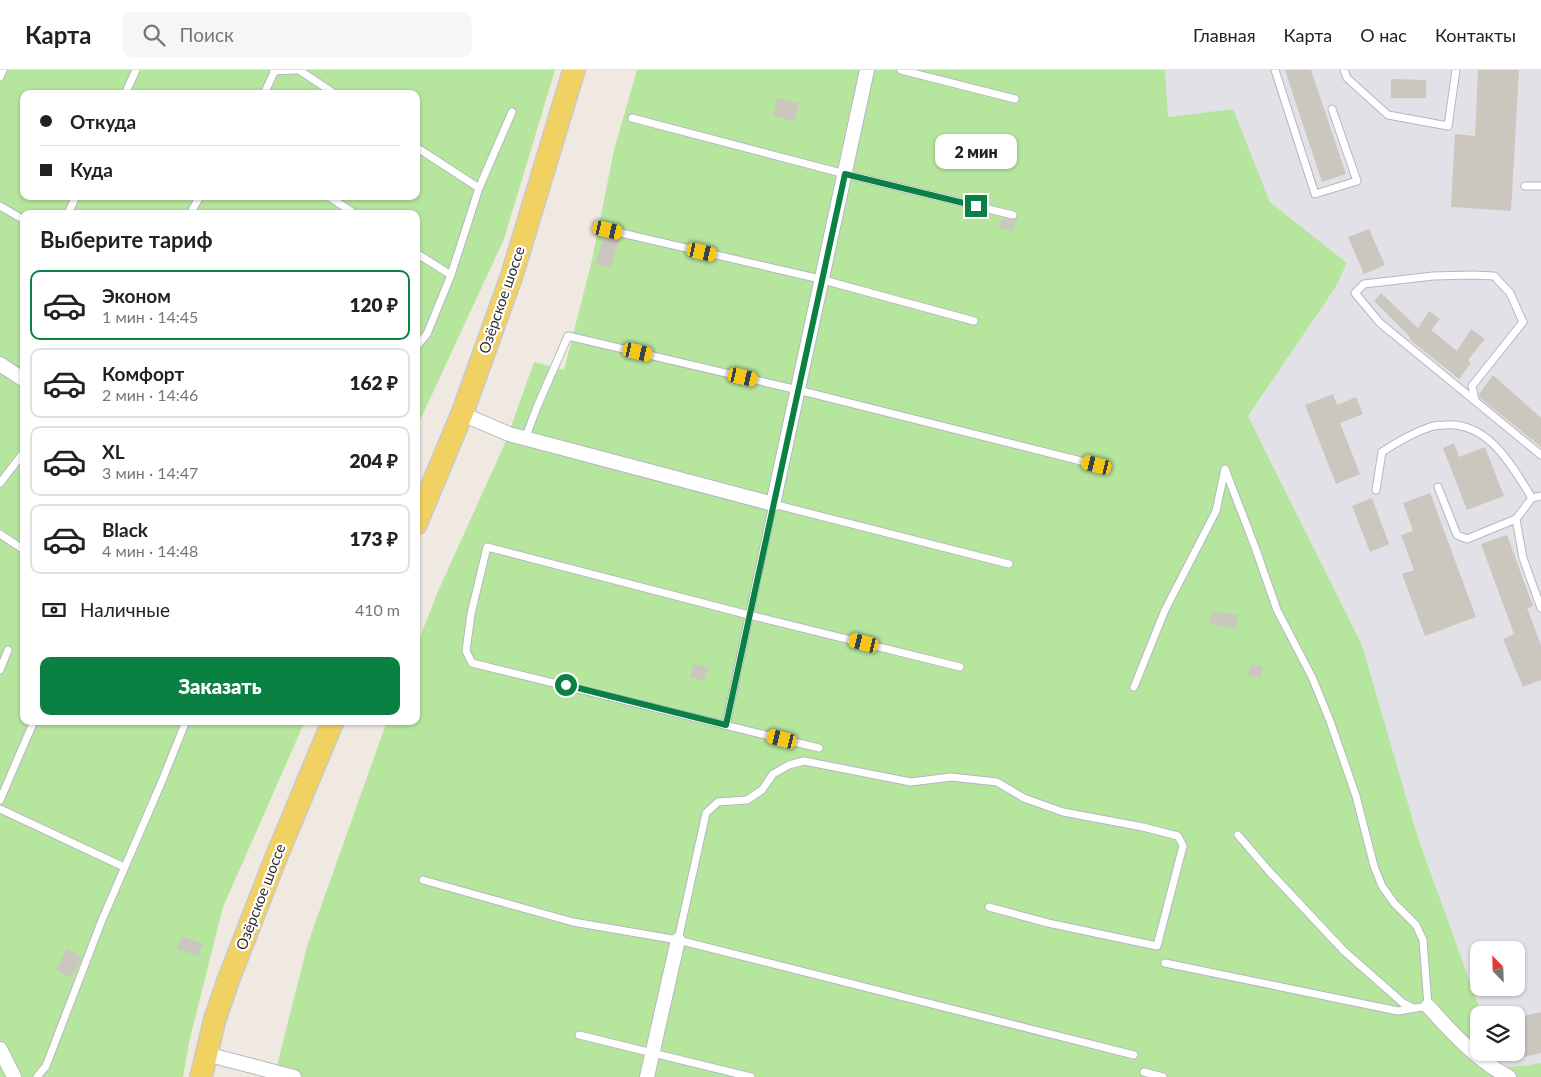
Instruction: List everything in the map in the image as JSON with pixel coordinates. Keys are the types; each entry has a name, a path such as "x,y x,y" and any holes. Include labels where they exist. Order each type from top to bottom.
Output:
{"main road":[{"name":"Озёрское шоссе","path":"420,514 462,414 512,275 574,70"},
{"name":"Озёрское шоссе","path":"201,1077 215,1019 228,981 275,860 332,725"}],"street":[{"path":"462,414 508,434 525,439 773,504 867,70"},
{"path":"0,364 20,377"},
{"path":"647,1077 678,940"},
{"path":"1428,1006 1453,1034 1499,1072 1509,1077"},
{"path":"0,1049 14,1077"},
{"path":"206,1054 294,1077"}],"lane":[{"path":"0,77 3,70"},
{"path":"127,90 136,70"},
{"path":"266,90 274,70 295,70"},
{"path":"299,70 329,90"},
{"path":"901,70 1015,98"},
{"path":"1275,70 1315,194 1357,181 1332,109"},
{"path":"1344,70 1348,78 1388,115 1448,126 1456,70"},
{"path":"420,342 427,334 451,275 479,188 512,112"},
{"path":"632,118 845,174 1014,215"},
{"path":"420,150 479,188"},
{"path":"1526,186 1541,186"},
{"path":"334,200 349,210"},
{"path":"0,206 20,218"},
{"path":"608,230 822,281 974,321"},
{"path":"420,256 451,275"},
{"path":"1474,400 1472,386 1523,322 1510,293 1494,276 1433,276 1364,284 1355,293 1380,323 1541,455"},
{"path":"525,439 536,407 568,336 798,390 1097,465"},
{"path":"1376,490 1382,452 1408,436 1432,426 1458,424 1483,434 1508,459 1532,498"},
{"path":"0,483 20,457"},
{"path":"1134,687 1165,610 1216,511 1225,469 1277,610 1312,677 1330,721 1356,796 1374,866 1382,886 1416,925 1423,940 1428,1006 1398,1011 1165,963"},
{"path":"1438,488 1457,535 1467,539 1516,519 1532,498 1541,496"},
{"path":"726,725 773,504 1009,564"},
{"path":"1516,519 1523,558 1541,608"},
{"path":"0,534 20,547"},
{"path":"819,748 472,663 466,650 471,614 487,547 960,667"},
{"path":"0,670 8,650"},
{"path":"0,800 32,725"},
{"path":"37,1077 46,1066 124,867 184,725"},
{"path":"678,940 706,813 718,802 747,800 762,790 773,774 804,761 911,782 951,777 997,782 1024,798 1064,812 1143,827 1178,836 1183,846 1157,946 1048,923 989,907"},
{"path":"0,809 124,867"},
{"path":"1238,835 1344,951 1403,1003 1413,1008"},
{"path":"423,880 573,922 678,940 1134,1055"},
{"path":"579,1035 750,1077"},
{"path":"1144,1072 1163,1077"}],"shaded area":[{"path":"1165,70 1541,70 1541,1063 1500,1067 1498,1061 1525,1061 1525,1006 1479,1006 1475,996 1525,996 1525,941 1470,941 1470,982 1418,838 1362,645 1248,416 1335,288 1347,263 1270,202 1233,109 1168,117"}],"green space":[{"path":"0,70 555,70 504,239 420,420 420,210 20,210 20,725 303,725 223,907 190,1038 183,1077 0,1077"},
{"path":"637,70 1165,70 1168,117 1233,109 1270,202 1347,263 1335,288 1248,416 1362,645 1418,838 1470,982 1470,996 1475,996 1479,1006 1470,1006 1470,1061 1498,1061 1500,1067 1541,1063 1541,1077 274,1077 308,943 386,725 420,725 420,637 439,589 506,441 534,362 564,370 592,260 614,150"}],"building":[{"path":"1285,70 1311,70 1346,174 1322,182"},
{"path":"1478,70 1519,70 1511,211 1451,207 1455,134 1475,136"},
{"path":"1391,79 1426,80 1426,98 1391,98"},
{"path":"777,98 799,103 795,121 773,116"},
{"path":"1002,218 1016,219 1013,231 999,228"},
{"path":"1369,229 1385,265 1364,274 1348,237"},
{"path":"605,234 620,238 610,268 595,263"},
{"path":"1381,293 1418,328 1429,311 1440,319 1431,330 1457,351 1471,329 1485,339 1468,360 1471,363 1459,379 1409,339 1410,337 1374,301"},
{"path":"1493,375 1541,418 1541,447 1480,398 1479,394"},
{"path":"1333,394 1337,405 1356,397 1363,414 1340,423 1360,474 1336,484 1305,405"},
{"path":"1454,443 1459,457 1485,447 1504,496 1467,510 1443,448"},
{"path":"1430,493 1476,617 1425,636 1402,574 1414,570 1401,535 1413,531 1403,503"},
{"path":"1372,498 1389,544 1370,552 1352,506"},
{"path":"1507,535 1533,606 1527,608 1541,645 1541,680 1523,687 1503,639 1514,634 1481,544"},
{"path":"1212,611 1238,615 1235,629 1209,624"},
{"path":"694,664 708,667 704,681 690,677"},
{"path":"1250,664 1263,667 1261,678 1248,676"},
{"path":"181,936 203,944 198,956 177,949"},
{"path":"67,949 82,957 71,978 56,970"},
{"path":"1541,1012 1541,1053 1525,1057 1525,1016"}],"route":[{"path":"566,685 726,725 845,174 976,206"}]}
